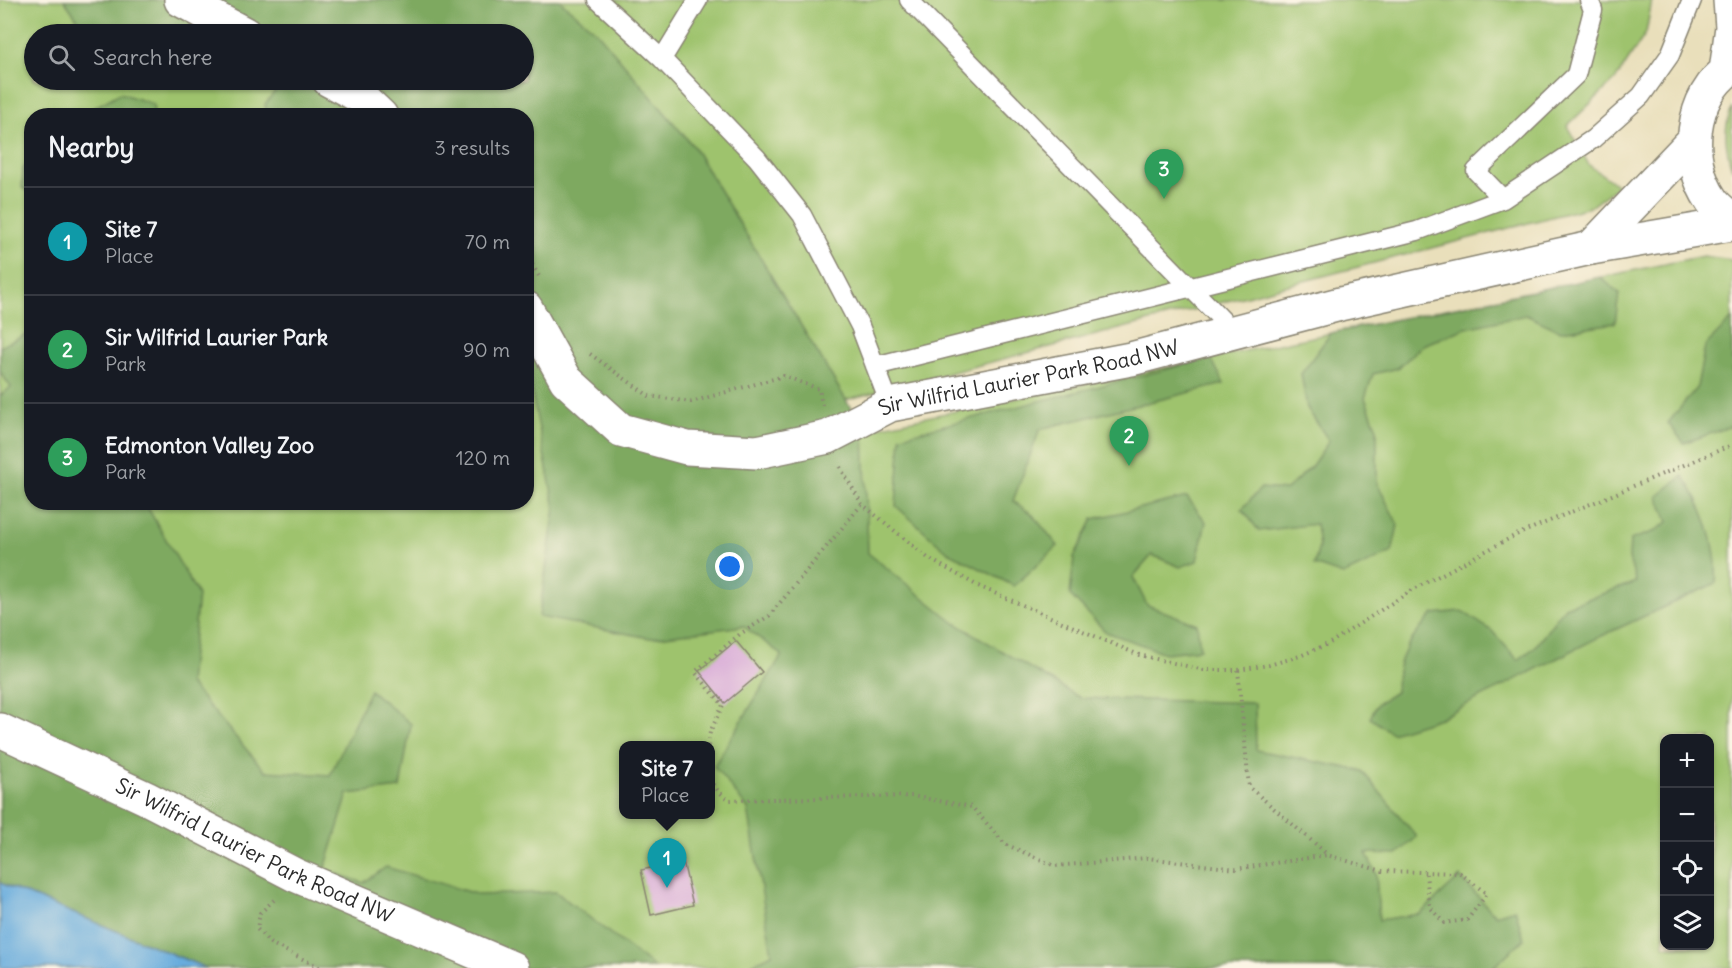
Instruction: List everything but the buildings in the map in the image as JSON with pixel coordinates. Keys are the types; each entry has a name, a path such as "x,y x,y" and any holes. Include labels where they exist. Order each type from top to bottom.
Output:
{"street":[{"path":"181,0 226,24"},
{"path":"1730,0 1729,69 1709,90 1698,115 1694,140 1698,172 1712,201 1732,222"},
{"path":"347,90 361,97 373,108"},
{"path":"1592,248 1694,140"},
{"name":"Sir Wilfrid Laurier Park Road NW","path":"535,296 566,380 621,430 687,448 757,452 828,437 890,405 1131,359 1340,304 1592,248 1732,222"},
{"name":"Sir Wilfrid Laurier Park Road NW","path":"0,730 146,798 295,875 512,968"}],"lane":[{"path":"598,0 662,59 757,158 802,215 860,326 890,405"},
{"path":"662,59 698,0"},
{"path":"909,0 1234,332"},
{"path":"1503,199 1476,171 1576,75 1593,10 1589,0"},
{"path":"875,366 1418,231 1503,199 1593,139 1641,96 1670,55 1692,0"}],"path":[{"path":"583,349 649,396 691,402 784,376 819,389 828,437 839,464 862,504 928,558 978,586 1139,655 1204,670 1238,670 1269,665 1320,647 1412,590 1516,536 1732,445"},
{"path":"709,741 710,732 723,705 695,672 740,634 769,616 862,504"},
{"path":"1238,670 1249,787 1328,855 1382,871 1426,874 1460,873 1487,894 1467,920 1444,923 1430,907 1426,874"},
{"path":"715,786 729,800 912,796 972,807 1005,844 1054,866 1147,858 1236,869 1328,855"}],"green space":[{"path":"0,0 1652,0 1646,33 1616,79 1567,126 1589,165 1618,186 1590,207 845,400 864,430 1703,256 1732,260 1732,968 206,968 0,883"},
{"path":"64,0 559,0 596,31 693,146 864,430 868,553 955,623 1080,698 1255,703 1256,750 1362,771 1417,837 1397,854 1366,853 1376,873 1379,920 1420,914 1460,877 1495,915 1515,909 1524,939 1492,968 744,968 772,954 748,809 715,764 782,655 743,626 650,638 539,617 555,508 534,404 534,108 266,108 265,104 276,90 534,90 534,24 81,24"},
{"path":"120,93 153,104 153,108 93,108"},
{"path":"1732,107 1732,169 1726,138 1727,123"},
{"path":"24,168 24,189 22,188"},
{"path":"1600,277 1619,293 1615,323 1561,331 1526,315 1466,328 1423,345 1398,368 1373,374 1365,398 1377,429 1377,483 1398,525 1392,552 1343,575 1314,565 1319,547 1316,524 1259,531 1242,509 1261,488 1286,490 1311,467 1329,441 1307,408 1301,374 1331,333"},
{"path":"1732,319 1732,426 1684,443 1668,423 1697,387 1705,346"},
{"path":"24,335 24,510 149,510 198,595 189,683 265,771 330,775 370,690 411,724 400,788 348,794 325,869 363,883 386,867 479,895 556,892 655,968 206,968 0,883 0,396 11,387 0,372 0,347"},
{"path":"1211,358 1224,384 1040,429 1013,501 1032,514 1058,546 1014,586 948,552 896,506 901,436"},
{"path":"1683,476 1691,487 1708,527 1715,556 1716,583 1593,640 1440,718 1392,733 1370,718 1377,704 1396,692 1399,668 1406,649 1433,614 1462,611 1492,631 1518,660 1535,647 1565,607 1636,582 1629,559 1630,540 1653,532 1668,522 1658,496"},
{"path":"1187,497 1206,522 1197,561 1180,567 1152,555 1133,577 1147,605 1197,624 1200,649 1165,653 1106,632 1070,595 1074,557 1093,519"}],"water":[{"path":"0,883 206,968 0,968"}],"place":[{"name":"Edmonton Valley Zoo","path":"1164,199"},
{"name":"Sir Wilfrid Laurier Park","path":"1129,466"},
{"name":"Site 7","path":"667,888"}]}
